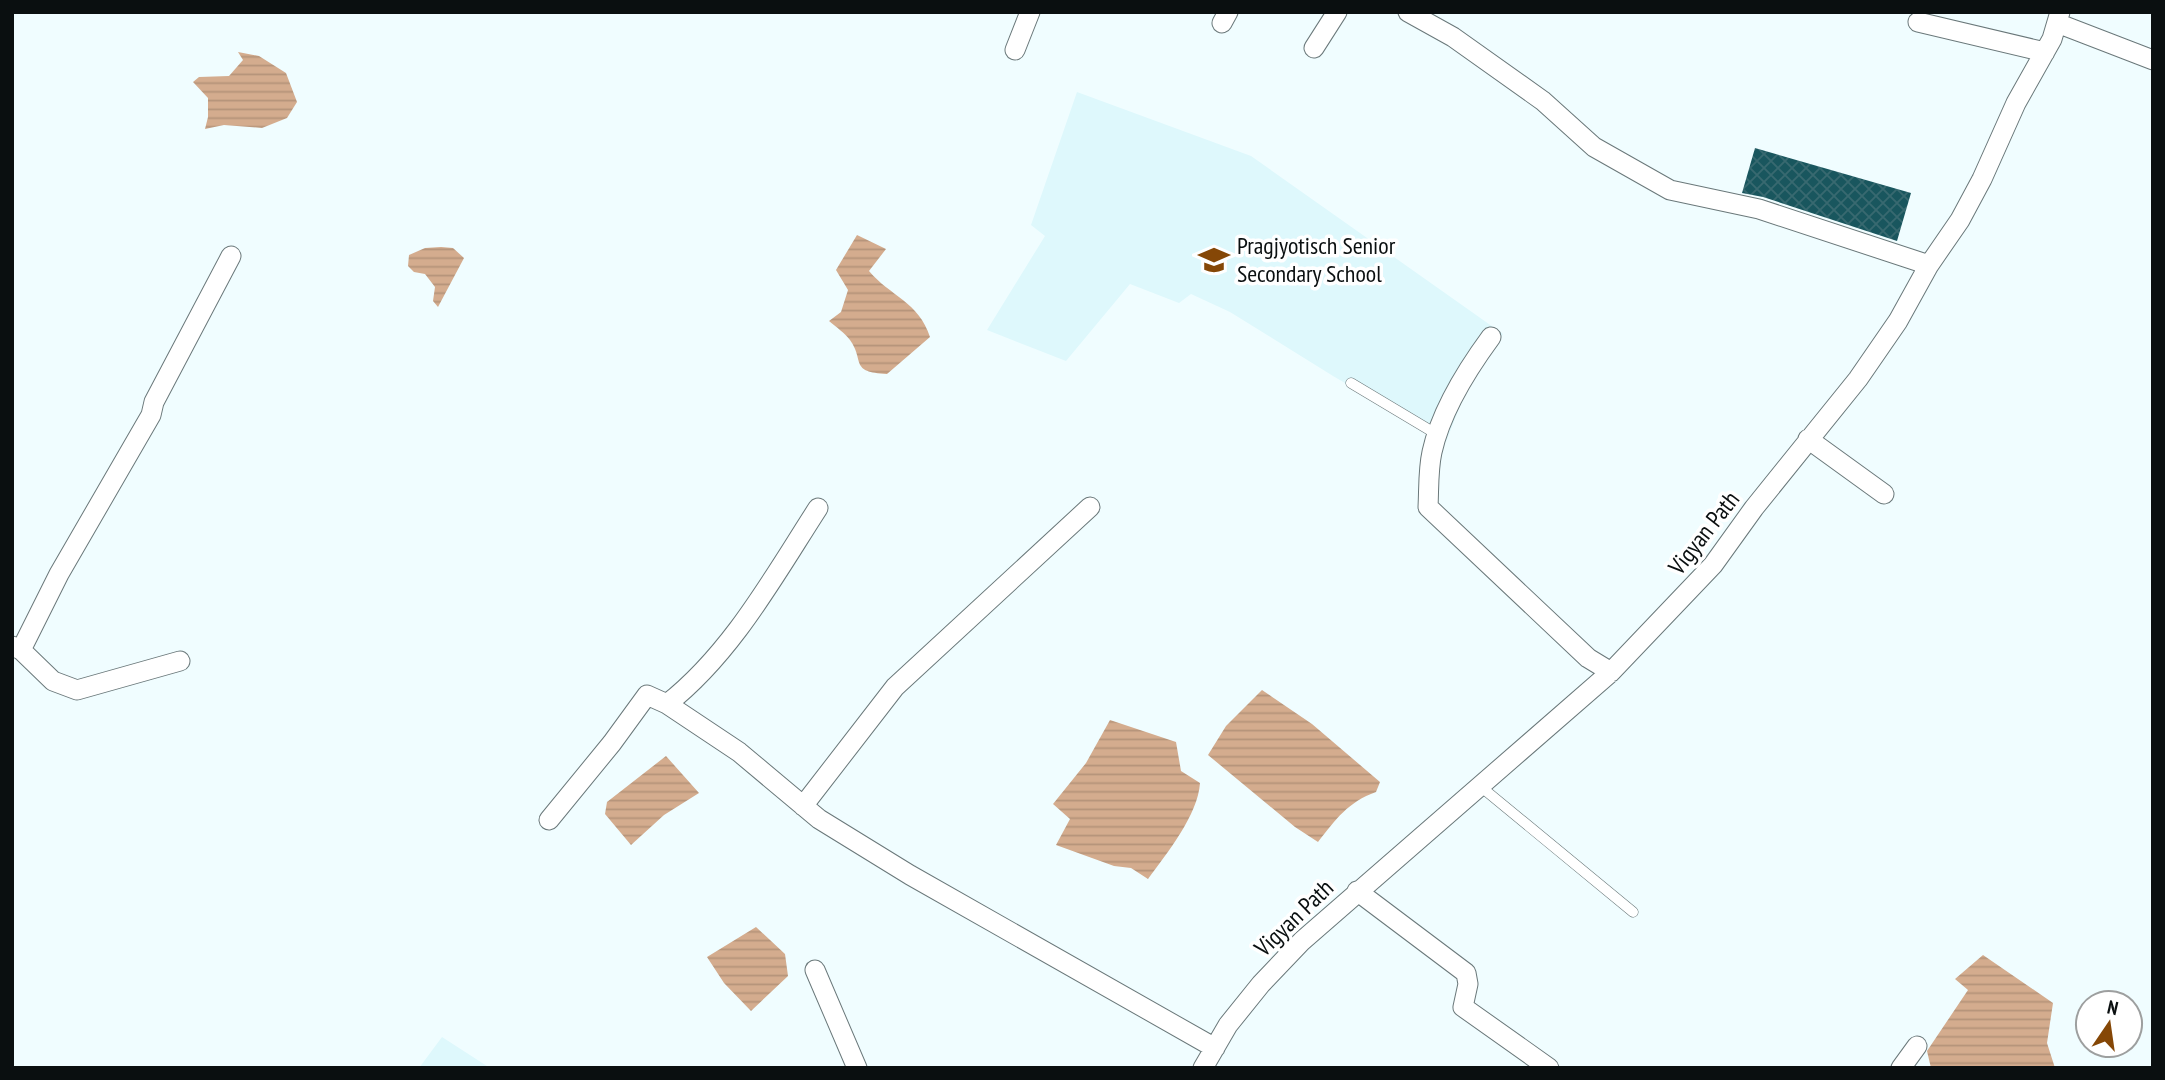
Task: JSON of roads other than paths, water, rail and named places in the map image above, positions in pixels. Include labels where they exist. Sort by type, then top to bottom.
[{"type":"street","points":[[1015,50],[1030,12]]},
{"type":"street","points":[[1314,48],[1337,12]]},
{"type":"street","points":[[1408,12],[1453,37],[1543,101],[1594,148],[1670,190],[1759,209],[1930,265]]},
{"type":"street","points":[[2058,18],[2153,60]]},
{"type":"street","name":"Vigyan Path","points":[[1203,1068],[1228,1025],[1261,984],[1302,941],[1611,672],[1713,565],[1754,508],[1858,379],[1898,321],[1971,199],[2016,103],[2052,40],[2058,18]]},
{"type":"street","points":[[1918,22],[2045,52]]},
{"type":"street","points":[[180,661],[77,690],[53,681],[17,648],[151,415],[154,402],[230,256]]},
{"type":"street","points":[[1491,337],[1470,365],[1448,408],[1438,435],[1432,452],[1429,507],[1588,658],[1611,672]]},
{"type":"street","points":[[1808,439],[1884,494]]},
{"type":"street","points":[[803,806],[895,687],[1090,507]]},
{"type":"street","points":[[667,704],[686,689],[746,621],[818,508]]},
{"type":"street","points":[[549,820],[647,695],[667,704],[739,752],[819,820],[910,875],[1215,1048]]},
{"type":"street","points":[[1357,891],[1466,973],[1468,985],[1463,1007],[1549,1068]]},
{"type":"street","points":[[815,970],[857,1068]]},
{"type":"street","points":[[1901,1068],[1917,1046]]},
{"type":"lane","points":[[1351,383],[1438,435]]},
{"type":"lane","points":[[1479,786],[1633,912]]},
{"type":"place","name":"Pragjyotisch Senior Secondary School","points":[[1214,260]]}]
